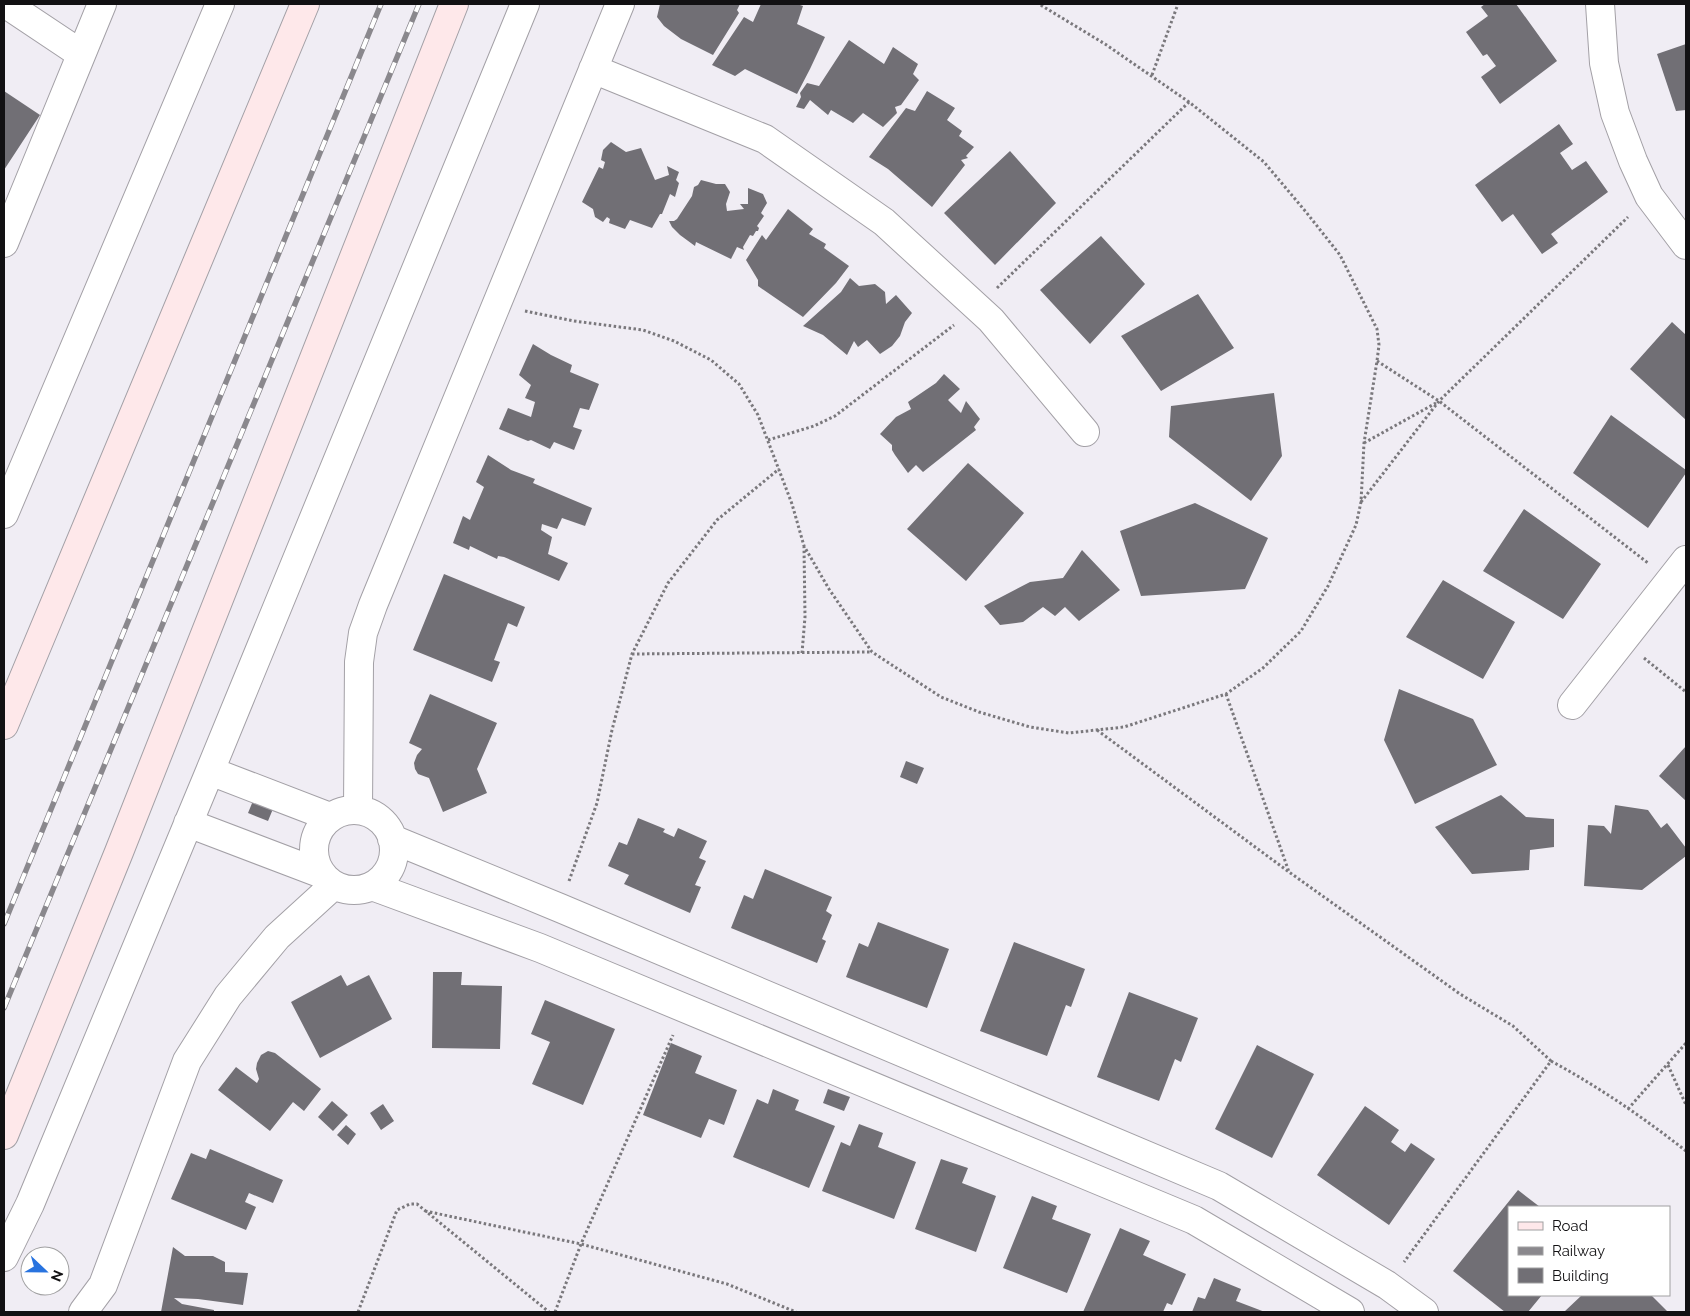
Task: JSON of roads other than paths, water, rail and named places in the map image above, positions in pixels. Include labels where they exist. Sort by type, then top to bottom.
[{"type":"main road","points":[[4,725],[305,4]]},
{"type":"main road","points":[[4,1135],[126,834],[454,4]]},
{"type":"street","points":[[6,4],[81,54]]},
{"type":"street","points":[[4,242],[102,4]]},
{"type":"street","points":[[4,514],[220,4]]},
{"type":"street","points":[[4,1257],[30,1204],[525,4]]},
{"type":"street","points":[[358,810],[359,662],[363,633],[372,605],[620,4]]},
{"type":"street","points":[[1600,4],[1604,63],[1615,113],[1633,161],[1649,196],[1686,245]]},
{"type":"street","points":[[593,69],[765,139],[884,222],[991,320],[1085,432]]},
{"type":"street","points":[[1572,705],[1678,570]]},
{"type":"street","points":[[210,770],[330,818]]},
{"type":"street","points":[[188,823],[328,880],[341,888],[357,891],[372,886],[391,867],[394,848],[389,830],[383,822],[367,812],[358,810],[339,813],[330,818],[317,834],[314,844],[314,855],[317,865],[328,880]]},
{"type":"street","points":[[392,839],[1219,1186],[1387,1285],[1424,1312]]},
{"type":"street","points":[[83,1312],[103,1285],[187,1061],[228,996],[328,880]]},
{"type":"street","points":[[372,886],[540,948],[1194,1220],[1350,1312]]},
{"type":"street","points":[[103,1285],[105,1312]]},
{"type":"railway","points":[[4,924],[381,4]]},
{"type":"railway","points":[[4,1008],[419,4]]}]
